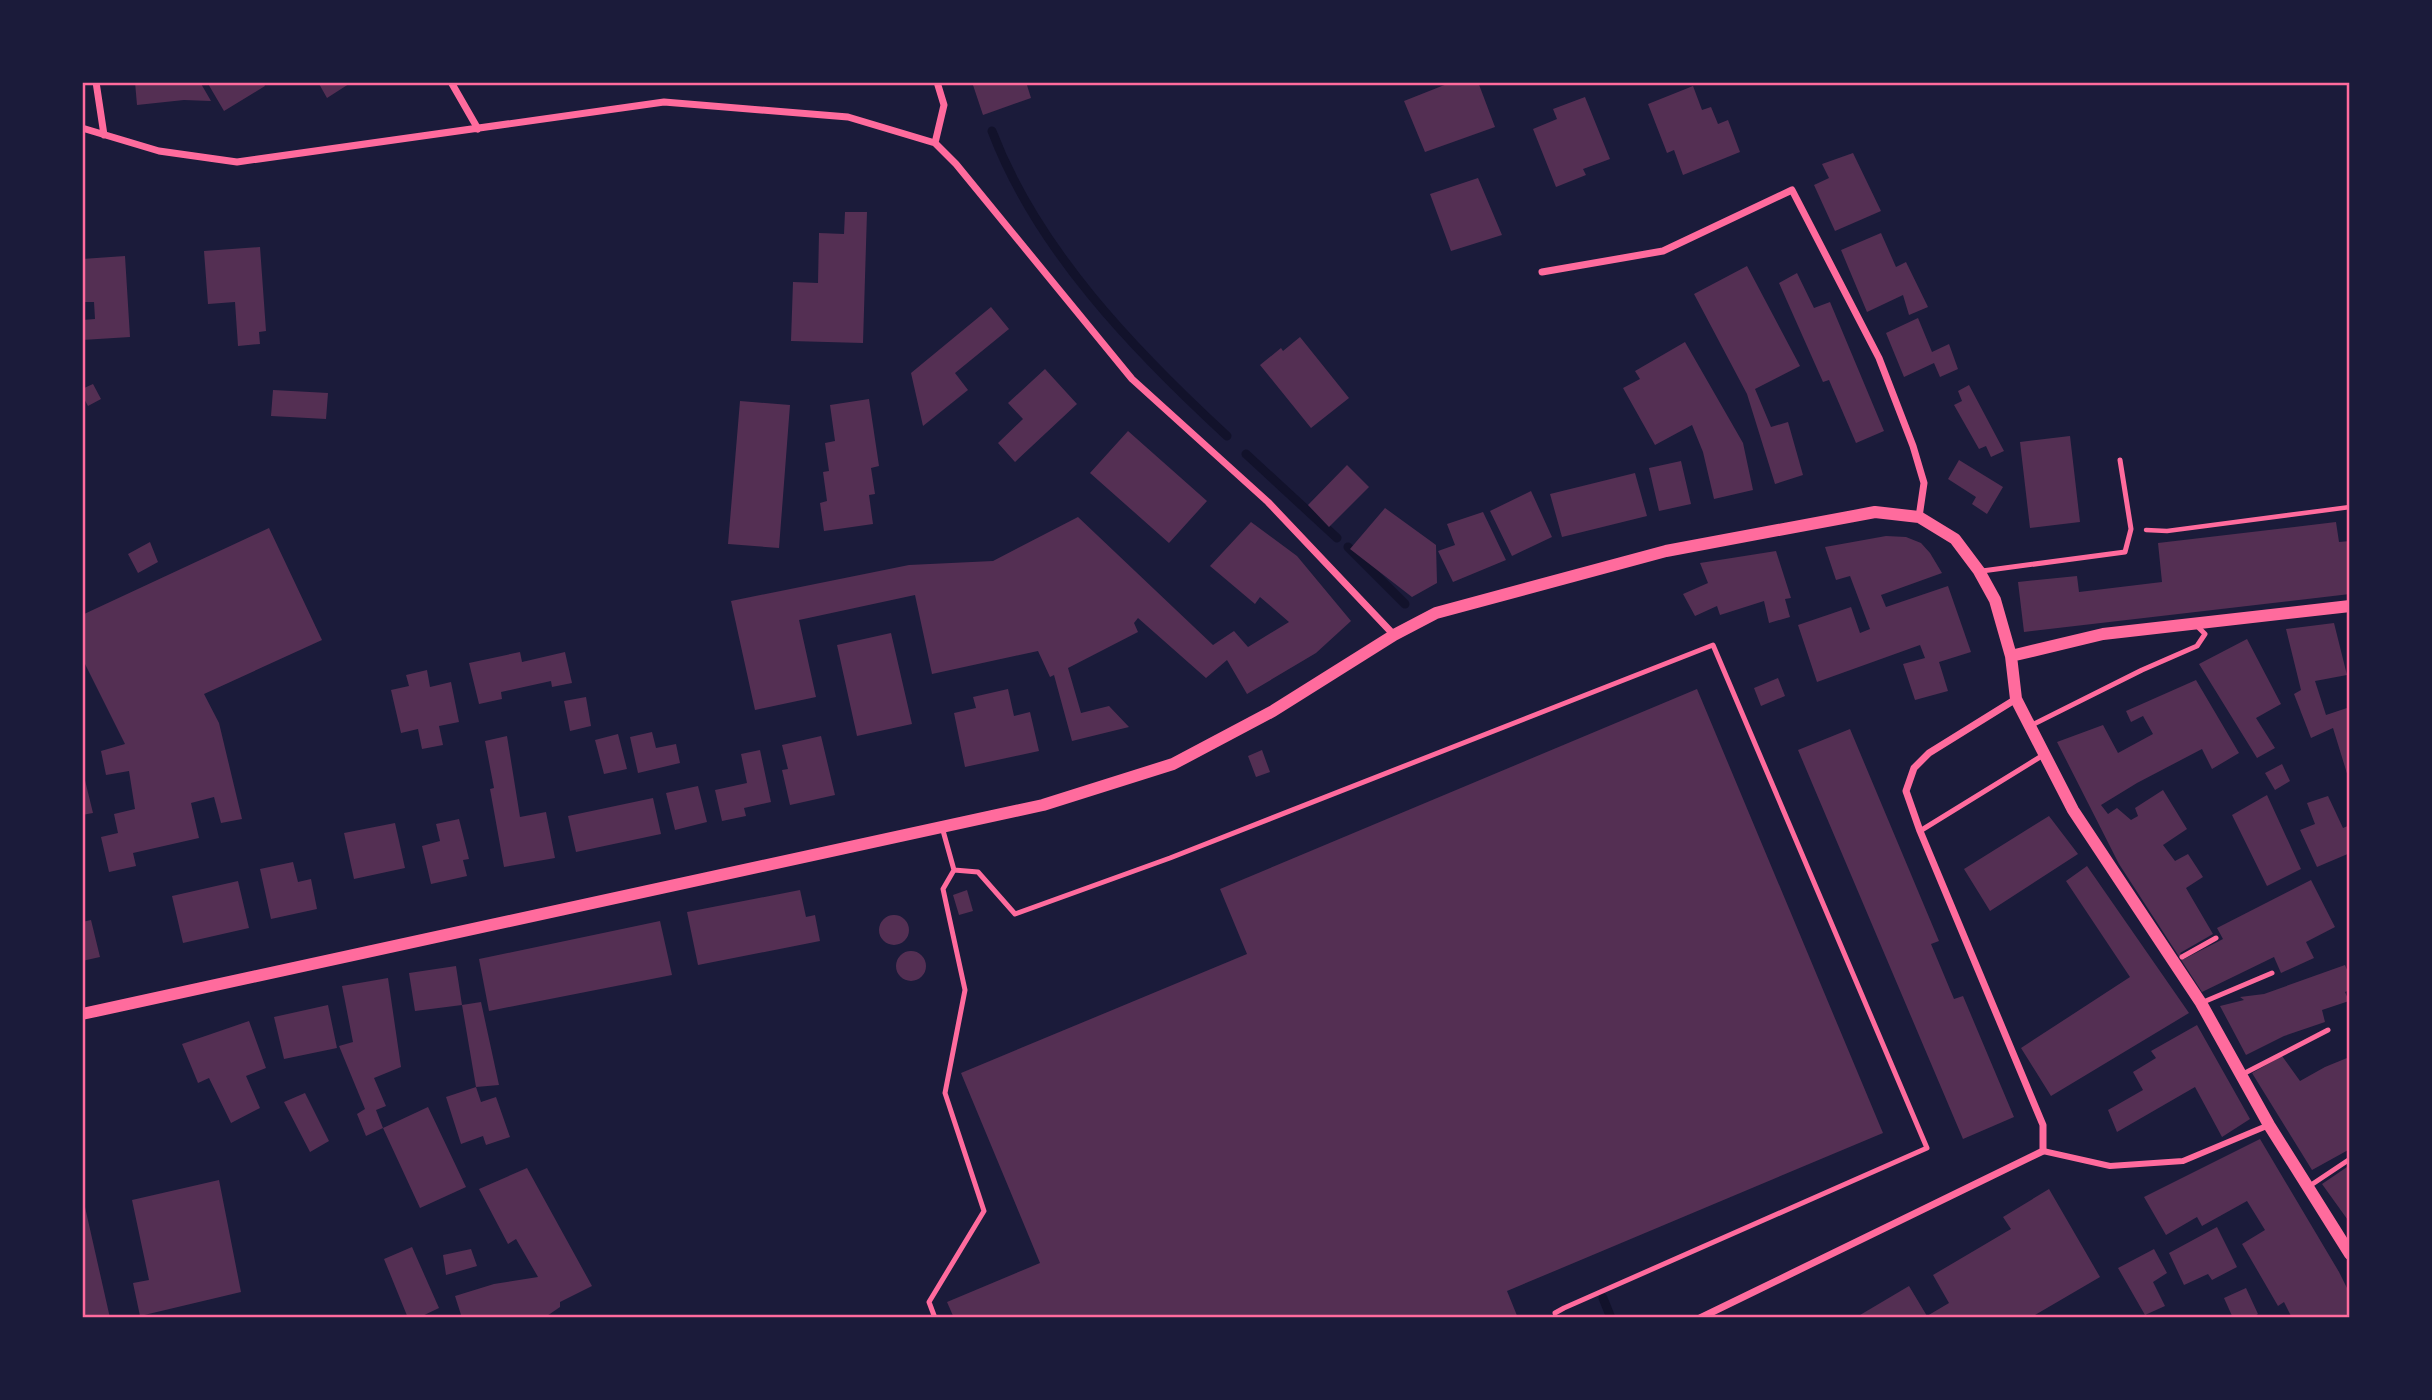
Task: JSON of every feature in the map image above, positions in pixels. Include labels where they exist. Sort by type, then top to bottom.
[{"type":"street","points":[[96,82],[104,135]]},
{"type":"street","points":[[452,82],[478,129]]},
{"type":"street","points":[[935,143],[944,106],[937,82]]},
{"type":"street","points":[[82,128],[159,151],[237,162],[664,102],[848,117],[935,143],[956,164],[1132,379],[1268,502],[1394,635]]},
{"type":"street","points":[[1542,272],[1663,251],[1792,190],[1879,358],[1913,446],[1924,483],[1919,517]]},
{"type":"street","points":[[82,1014],[1043,805],[1173,764],[1273,711],[1394,635],[1436,613],[1665,551],[1875,512],[1919,517],[1955,539],[1979,571],[1995,600],[2011,656],[2016,699],[2073,810],[2178,959],[2269,1125],[2350,1254]]},
{"type":"street","points":[[2011,656],[2103,634],[2350,606]]},
{"type":"street","points":[[2016,699],[1929,753],[1914,768],[1906,791],[1920,831],[2043,1125],[2043,1152]]},
{"type":"street","points":[[1700,1318],[2043,1152],[2110,1166],[2183,1161],[2269,1125]]},
{"type":"lane","points":[[1979,571],[2126,552],[2131,529],[2120,460]]},
{"type":"lane","points":[[2030,726],[2142,670],[2197,646],[2205,634],[2197,625]]},
{"type":"lane","points":[[954,870],[978,872],[1015,914],[1170,859],[1713,645],[1927,1148],[1564,1308],[1555,1313],[1557,1318]]},
{"type":"lane","points":[[1920,831],[2045,754]]},
{"type":"lane","points":[[935,1318],[929,1302],[984,1211],[945,1093],[965,990],[943,889],[954,870],[942,827]]},
{"type":"lane","points":[[2178,959],[2216,938]]},
{"type":"lane","points":[[2200,1003],[2272,973]]},
{"type":"lane","points":[[2241,1075],[2328,1030]]},
{"type":"lane","points":[[2308,1187],[2350,1159]]},
{"type":"path","points":[[2131,529],[2167,531],[2350,508]]},
{"type":"building","points":[[135,82],[200,82],[211,101],[184,100],[137,105]]},
{"type":"building","points":[[207,82],[263,82],[265,86],[224,111]]},
{"type":"building","points":[[318,82],[352,82],[327,98]]},
{"type":"building","points":[[972,82],[1026,82],[1031,98],[983,115]]},
{"type":"building","points":[[1452,82],[1478,82],[1495,127],[1425,152],[1404,101]]},
{"type":"building","points":[[1693,86],[1702,110],[1711,107],[1718,124],[1728,120],[1740,152],[1683,175],[1674,150],[1667,153],[1648,104]]},
{"type":"building","points":[[1585,97],[1610,159],[1583,169],[1586,175],[1556,187],[1533,129],[1557,119],[1553,109]]},
{"type":"building","points":[[1853,153],[1881,211],[1835,231],[1814,185],[1829,178],[1822,164]]},
{"type":"building","points":[[1478,178],[1502,235],[1451,251],[1430,194]]},
{"type":"building","points":[[845,212],[867,212],[863,343],[791,341],[793,282],[818,283],[819,233],[844,234]]},
{"type":"building","points":[[1881,233],[1896,267],[1906,262],[1928,307],[1909,315],[1903,295],[1867,312],[1841,250]]},
{"type":"building","points":[[260,247],[266,331],[259,332],[260,344],[238,346],[235,302],[208,304],[204,251]]},
{"type":"building","points":[[125,256],[130,337],[82,340],[82,320],[95,319],[94,302],[82,302],[82,259]]},
{"type":"building","points":[[1747,266],[1800,366],[1755,389],[1771,427],[1788,422],[1803,475],[1775,484],[1747,394],[1694,294]]},
{"type":"building","points":[[1797,273],[1814,308],[1830,302],[1884,431],[1856,443],[1829,380],[1823,382],[1779,283]]},
{"type":"building","points":[[991,307],[1009,329],[955,373],[968,390],[923,426],[911,373]]},
{"type":"building","points":[[1918,318],[1932,352],[1949,344],[1958,369],[1940,377],[1934,363],[1904,377],[1886,333]]},
{"type":"building","points":[[1300,337],[1349,398],[1311,428],[1260,365]]},
{"type":"building","points":[[1685,342],[1743,443],[1753,490],[1714,499],[1703,452],[1692,425],[1655,445],[1623,388],[1640,379],[1635,371]]},
{"type":"building","points":[[1045,369],[1077,404],[1015,462],[998,443],[1023,419],[1008,403]]},
{"type":"building","points":[[93,384],[101,399],[88,406],[82,389]]},
{"type":"building","points":[[1969,385],[2004,451],[1991,457],[1986,446],[1979,449],[1954,405],[1962,401],[1958,391]]},
{"type":"building","points":[[273,390],[328,393],[326,419],[271,416]]},
{"type":"building","points":[[869,399],[879,466],[871,468],[875,494],[869,495],[873,524],[824,531],[820,503],[827,501],[823,472],[829,471],[825,443],[835,441],[830,405]]},
{"type":"building","points":[[740,401],[790,405],[779,548],[728,544]]},
{"type":"building","points":[[1128,431],[1207,501],[1169,543],[1090,473]]},
{"type":"building","points":[[2070,436],[2080,522],[2030,528],[2020,442]]},
{"type":"building","points":[[1959,460],[2003,487],[1987,514],[1972,504],[1976,497],[1948,479]]},
{"type":"building","points":[[1681,461],[1691,504],[1659,511],[1649,468]]},
{"type":"building","points":[[1347,465],[1369,487],[1329,527],[1308,505]]},
{"type":"building","points":[[1635,473],[1647,516],[1562,537],[1550,494]]},
{"type":"building","points":[[1531,491],[1552,537],[1512,556],[1490,511]]},
{"type":"building","points":[[1385,508],[1436,545],[1437,583],[1412,597],[1350,549]]},
{"type":"building","points":[[1483,512],[1506,560],[1453,582],[1438,551],[1455,545],[1447,524]]},
{"type":"building","points":[[1078,517],[1213,645],[1234,631],[1248,647],[1289,622],[1260,597],[1255,604],[1210,566],[1251,522],[1297,556],[1351,621],[1316,653],[1247,694],[1227,660],[1206,678],[1138,618],[1134,623],[1138,632],[1068,668],[1081,713],[1109,706],[1129,727],[1072,741],[1054,675],[1050,677],[1038,651],[932,674],[915,595],[799,620],[816,697],[755,710],[731,601],[909,565],[993,561]]},
{"type":"building","points":[[2336,522],[2339,542],[2350,541],[2350,594],[2024,632],[2018,582],[2077,576],[2079,592],[2162,582],[2158,543]]},
{"type":"building","points":[[269,528],[322,640],[204,694],[219,723],[242,819],[221,823],[214,797],[191,803],[199,838],[133,853],[136,866],[109,872],[101,837],[118,833],[114,814],[135,809],[129,771],[106,775],[101,751],[125,744],[82,658],[82,615]]},
{"type":"building","points":[[1886,536],[1906,537],[1921,543],[1942,573],[1881,595],[1886,607],[1948,586],[1971,652],[1939,662],[1948,691],[1915,700],[1903,664],[1925,658],[1920,645],[1817,682],[1798,625],[1851,607],[1860,633],[1870,629],[1850,576],[1836,580],[1825,547]]},
{"type":"building","points":[[150,542],[158,562],[138,573],[128,554]]},
{"type":"building","points":[[1776,551],[1791,598],[1785,599],[1790,617],[1769,623],[1764,601],[1720,615],[1717,606],[1695,616],[1683,594],[1708,583],[1700,563]]},
{"type":"building","points":[[2334,623],[2347,675],[2315,681],[2326,715],[2350,707],[2349,780],[2333,728],[2311,738],[2294,694],[2301,690],[2286,629]]},
{"type":"building","points":[[891,633],[912,724],[857,736],[837,645]]},
{"type":"building","points":[[2247,639],[2281,704],[2256,718],[2275,748],[2257,758],[2199,664]]},
{"type":"building","points":[[520,652],[522,662],[565,652],[572,683],[552,687],[551,681],[501,692],[502,699],[479,704],[469,663]]},
{"type":"building","points":[[427,670],[430,687],[451,682],[459,722],[439,726],[443,745],[422,749],[418,729],[401,733],[391,690],[409,686],[406,675]]},
{"type":"building","points":[[1778,678],[1785,696],[1761,706],[1754,688]]},
{"type":"building","points":[[2196,680],[2239,753],[2212,769],[2202,749],[2101,805],[2108,814],[2117,808],[2131,820],[2138,816],[2135,808],[2163,790],[2187,829],[2163,845],[2175,861],[2188,854],[2203,877],[2186,888],[2213,934],[2180,953],[2184,959],[2223,939],[2217,928],[2311,880],[2335,927],[2306,942],[2314,958],[2281,973],[2274,957],[2202,992],[2119,864],[2057,742],[2103,725],[2118,753],[2153,734],[2143,716],[2131,722],[2126,711]]},
{"type":"building","points":[[1008,689],[1014,716],[1030,712],[1039,751],[965,767],[954,713],[976,708],[973,697]]},
{"type":"building","points":[[1697,689],[1883,1133],[1507,1291],[1518,1318],[954,1318],[947,1302],[1040,1263],[961,1073],[1247,954],[1220,889]]},
{"type":"building","points":[[586,697],[591,726],[570,731],[564,701]]},
{"type":"building","points":[[1850,729],[1939,941],[1931,944],[1954,999],[1963,996],[2014,1117],[1963,1139],[1798,750]]},
{"type":"building","points":[[652,732],[656,748],[676,744],[680,763],[638,773],[630,737]]},
{"type":"building","points":[[618,734],[627,769],[604,774],[595,740]]},
{"type":"building","points":[[507,736],[520,817],[546,812],[555,858],[504,867],[490,789],[494,788],[485,741]]},
{"type":"building","points":[[821,736],[835,795],[790,805],[782,770],[788,769],[782,745]]},
{"type":"building","points":[[760,750],[771,802],[744,808],[746,816],[722,821],[715,790],[747,783],[741,754]]},
{"type":"building","points":[[1262,750],[1270,772],[1256,777],[1248,756]]},
{"type":"building","points":[[2282,764],[2290,781],[2275,790],[2265,773]]},
{"type":"building","points":[[82,768],[93,813],[82,815]]},
{"type":"building","points":[[698,786],[707,822],[675,830],[666,793]]},
{"type":"building","points":[[2267,795],[2301,869],[2267,886],[2232,815]]},
{"type":"building","points":[[2328,796],[2343,828],[2350,825],[2350,853],[2317,867],[2300,830],[2315,824],[2307,803]]},
{"type":"building","points":[[653,798],[661,834],[576,852],[568,816]]},
{"type":"building","points":[[2049,816],[2078,854],[1990,911],[1964,869]]},
{"type":"building","points":[[459,819],[469,859],[463,860],[467,876],[431,884],[422,846],[440,841],[436,824]]},
{"type":"building","points":[[395,823],[405,868],[354,879],[344,833]]},
{"type":"building","points":[[293,862],[298,882],[311,879],[317,909],[271,919],[260,869]]},
{"type":"building","points":[[2087,866],[2189,1013],[2051,1096],[2021,1048],[2130,977],[2066,881]]},
{"type":"building","points":[[238,881],[249,928],[183,943],[172,896]]},
{"type":"building","points":[[800,890],[806,917],[815,915],[820,941],[698,965],[687,912]]},
{"type":"building","points":[[967,890],[973,911],[959,915],[953,895]]},
{"type":"building","points":[[894,915],[900,916],[908,924],[908,936],[900,944],[894,945],[888,944],[880,936],[879,930],[880,924],[888,916]]},
{"type":"building","points":[[91,920],[100,957],[82,961],[82,922]]},
{"type":"building","points":[[660,921],[672,975],[489,1011],[479,959]]},
{"type":"building","points":[[911,951],[922,955],[926,966],[922,977],[911,981],[900,977],[896,966],[900,955]]},
{"type":"building","points":[[2345,965],[2350,977],[2350,990],[2345,992],[2349,1001],[2322,1010],[2325,1022],[2284,1036],[2246,1055],[2220,1006],[2244,1000],[2240,997],[2264,994]]},
{"type":"building","points":[[456,966],[462,1005],[415,1011],[409,973]]},
{"type":"building","points":[[388,978],[401,1067],[374,1078],[386,1106],[376,1110],[383,1128],[366,1136],[357,1114],[365,1109],[339,1046],[353,1042],[342,986]]},
{"type":"building","points":[[481,1002],[499,1085],[476,1087],[462,1005]]},
{"type":"building","points":[[328,1005],[337,1048],[284,1059],[274,1017]]},
{"type":"building","points":[[249,1021],[266,1068],[246,1076],[260,1108],[231,1123],[209,1078],[198,1083],[182,1044]]},
{"type":"building","points":[[2197,1025],[2250,1119],[2222,1137],[2195,1087],[2117,1132],[2108,1110],[2143,1090],[2133,1072],[2156,1058],[2151,1051]]},
{"type":"building","points":[[2282,1056],[2300,1081],[2347,1058],[2350,1063],[2350,1149],[2312,1170],[2252,1073]]},
{"type":"building","points":[[476,1087],[481,1102],[496,1097],[510,1137],[486,1145],[483,1136],[461,1144],[446,1097]]},
{"type":"building","points":[[305,1093],[329,1141],[310,1152],[284,1102]]},
{"type":"building","points":[[428,1107],[466,1187],[420,1208],[383,1128]]},
{"type":"building","points":[[2260,1139],[2339,1272],[2350,1294],[2350,1318],[2292,1318],[2284,1302],[2278,1306],[2242,1244],[2265,1230],[2247,1201],[2202,1226],[2197,1217],[2166,1235],[2144,1197]]},
{"type":"building","points":[[2350,1165],[2350,1223],[2322,1184]]},
{"type":"building","points":[[527,1168],[592,1286],[560,1302],[560,1307],[544,1318],[462,1318],[455,1296],[494,1284],[538,1277],[516,1239],[508,1244],[479,1189]]},
{"type":"building","points":[[219,1180],[241,1292],[140,1316],[133,1283],[149,1280],[132,1200]]},
{"type":"building","points":[[2049,1189],[2100,1277],[2030,1318],[1855,1318],[1909,1286],[1927,1316],[1949,1303],[1933,1275],[2011,1229],[2003,1217]]},
{"type":"building","points":[[82,1207],[85,1207],[110,1318],[82,1318]]},
{"type":"building","points":[[2217,1227],[2237,1267],[2212,1280],[2208,1274],[2184,1285],[2169,1253]]},
{"type":"building","points":[[412,1247],[439,1308],[418,1318],[408,1318],[384,1259]]},
{"type":"building","points":[[471,1249],[477,1266],[446,1275],[443,1255]]},
{"type":"building","points":[[2154,1249],[2167,1273],[2153,1282],[2165,1306],[2145,1315],[2118,1268]]},
{"type":"building","points":[[2246,1288],[2258,1314],[2251,1318],[2233,1318],[2224,1298]]},
{"type":"waterway","points":[[992,131],[1011,175],[1035,217],[1092,296],[1124,334],[1227,436]]},
{"type":"waterway","points":[[1246,454],[1337,538]]},
{"type":"waterway","points":[[1348,547],[1405,604]]},
{"type":"waterway","points":[[1603,1298],[1611,1318]]}]
